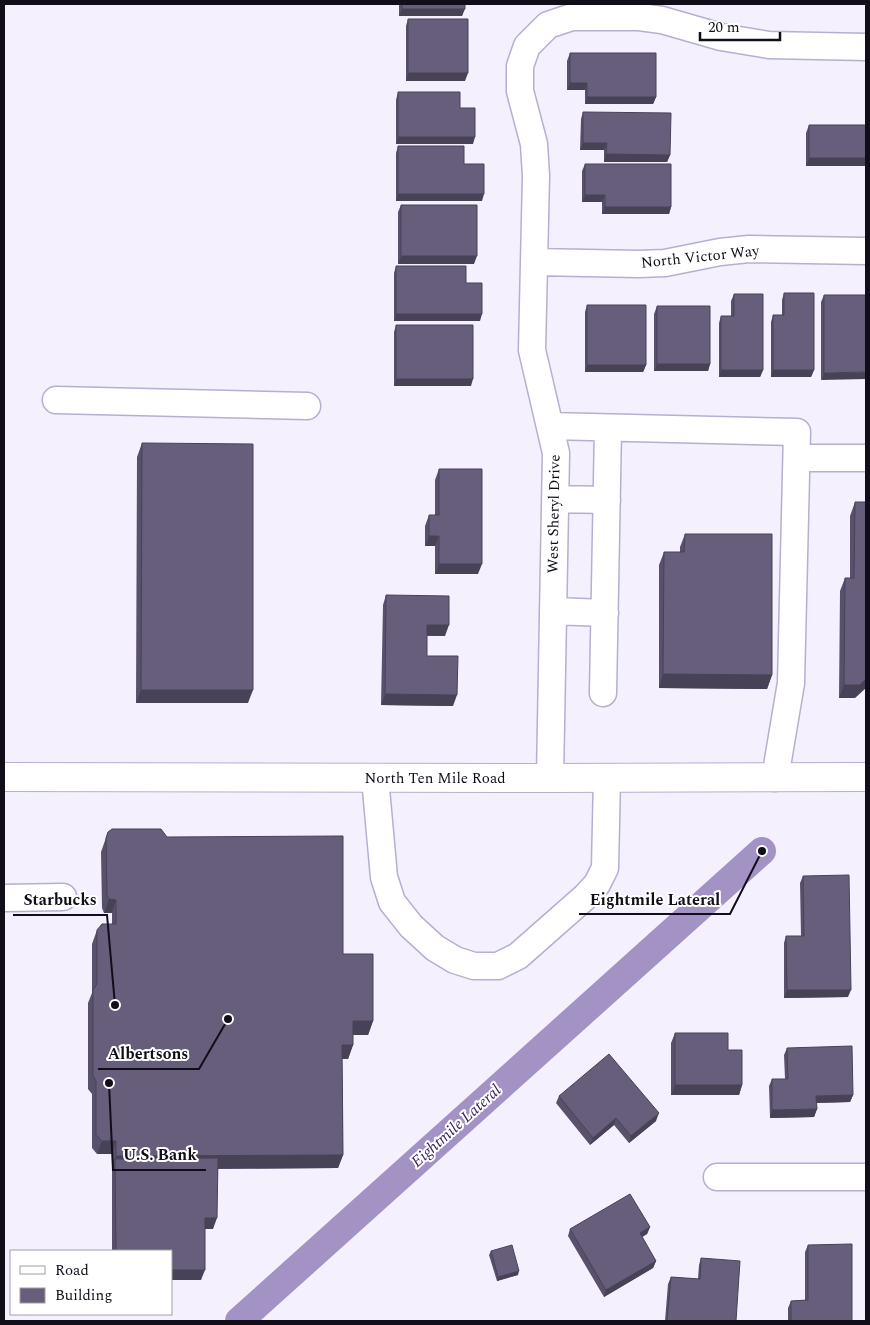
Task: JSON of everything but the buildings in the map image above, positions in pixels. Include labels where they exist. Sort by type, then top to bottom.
[{"type":"main road","name":"North Ten Mile Road","points":[[4,777],[866,777]]},
{"type":"street","name":"West Sheryl Drive","points":[[550,778],[556,453],[532,350],[536,176],[534,144],[520,91],[520,66],[527,46],[548,25],[572,17],[639,16],[662,20],[721,37],[769,45],[866,47]]},
{"type":"street","name":"North Victor Way","points":[[534,262],[665,263],[720,252],[749,249],[866,251]]},
{"type":"street","points":[[56,400],[307,406]]},
{"type":"street","points":[[550,426],[798,432],[791,683],[775,778]]},
{"type":"street","points":[[603,693],[608,428]]},
{"type":"street","points":[[796,458],[866,458]]},
{"type":"street","points":[[555,499],[607,500]]},
{"type":"street","points":[[553,611],[605,613]]},
{"type":"street","points":[[375,778],[384,877],[392,902],[411,926],[435,948],[455,960],[474,966],[498,966],[518,956],[585,897],[597,884],[605,868],[607,778]]},
{"type":"street","points":[[4,898],[63,897]]},
{"type":"street","points":[[717,1177],[866,1177]]},
{"type":"waterway","name":"Eightmile Lateral","points":[[239,1321],[762,851]]},
{"type":"place","name":"Eightmile Lateral","points":[[762,851]]},
{"type":"place","name":"Starbucks","points":[[115,1005]]},
{"type":"place","name":"Albertsons","points":[[228,1019]]},
{"type":"place","name":"U.S. Bank","points":[[109,1083]]}]
